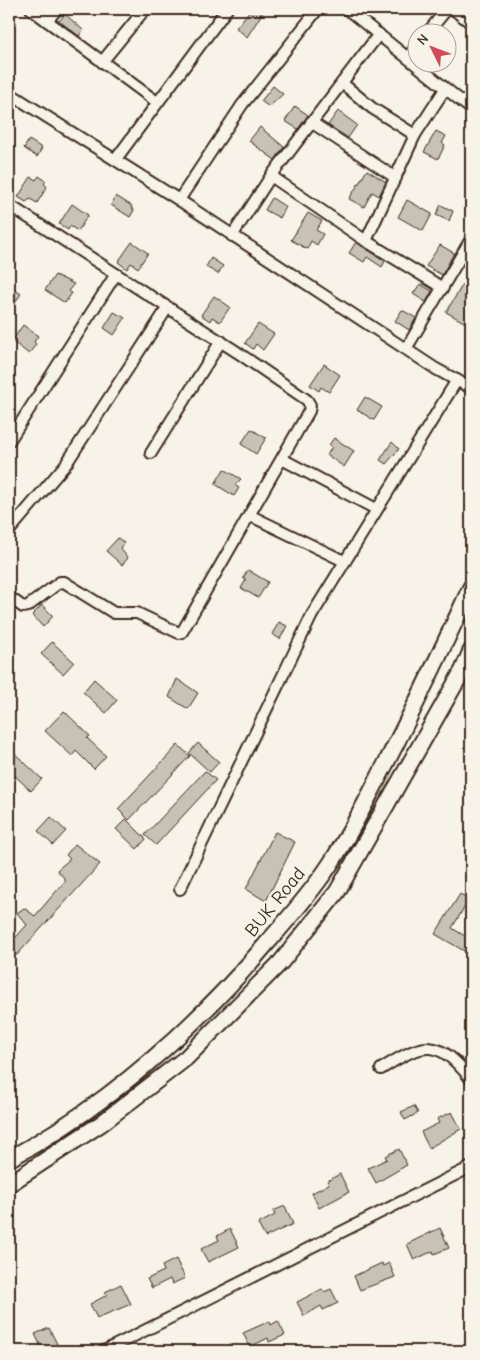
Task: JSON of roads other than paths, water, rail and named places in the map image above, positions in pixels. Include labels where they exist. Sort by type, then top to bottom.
[{"type":"main road","name":"BUK Road","points":[[9,1159],[103,1100],[176,1039],[234,982],[306,898],[330,865],[357,819],[418,702],[471,587]]},
{"type":"main road","points":[[9,1184],[102,1123],[186,1058],[281,962],[336,892],[463,670],[471,651]]},
{"type":"street","points":[[31,9],[157,102]]},
{"type":"street","points":[[48,21],[58,9]]},
{"type":"street","points":[[102,62],[145,9]]},
{"type":"street","points":[[116,160],[227,9]]},
{"type":"street","points":[[179,200],[242,105],[318,9]]},
{"type":"street","points":[[348,9],[408,57]]},
{"type":"street","points":[[436,22],[447,9]]},
{"type":"street","points":[[453,9],[471,23]]},
{"type":"street","points":[[232,236],[271,176],[380,34]]},
{"type":"street","points":[[425,72],[471,109]]},
{"type":"street","points":[[342,83],[372,108],[415,135]]},
{"type":"street","points":[[366,241],[415,135],[445,89]]},
{"type":"street","points":[[9,92],[179,200],[406,349],[471,388]]},
{"type":"street","points":[[311,122],[396,178]]},
{"type":"street","points":[[271,176],[366,241],[443,288]]},
{"type":"street","points":[[9,205],[221,341],[307,400],[310,405],[282,458],[182,632],[179,633],[138,613],[114,614],[64,582],[60,582],[28,606],[18,605],[9,597]]},
{"type":"street","points":[[406,349],[471,239]]},
{"type":"street","points":[[9,441],[116,274]]},
{"type":"street","points":[[9,531],[66,464],[168,307]]},
{"type":"street","points":[[150,453],[221,341]]},
{"type":"street","points":[[180,889],[312,615],[457,380]]},
{"type":"street","points":[[282,458],[376,509]]},
{"type":"street","points":[[249,515],[344,561]]},
{"type":"street","points":[[381,1069],[409,1051],[426,1048],[448,1054],[471,1079]]},
{"type":"street","points":[[104,1351],[471,1167]]}]
